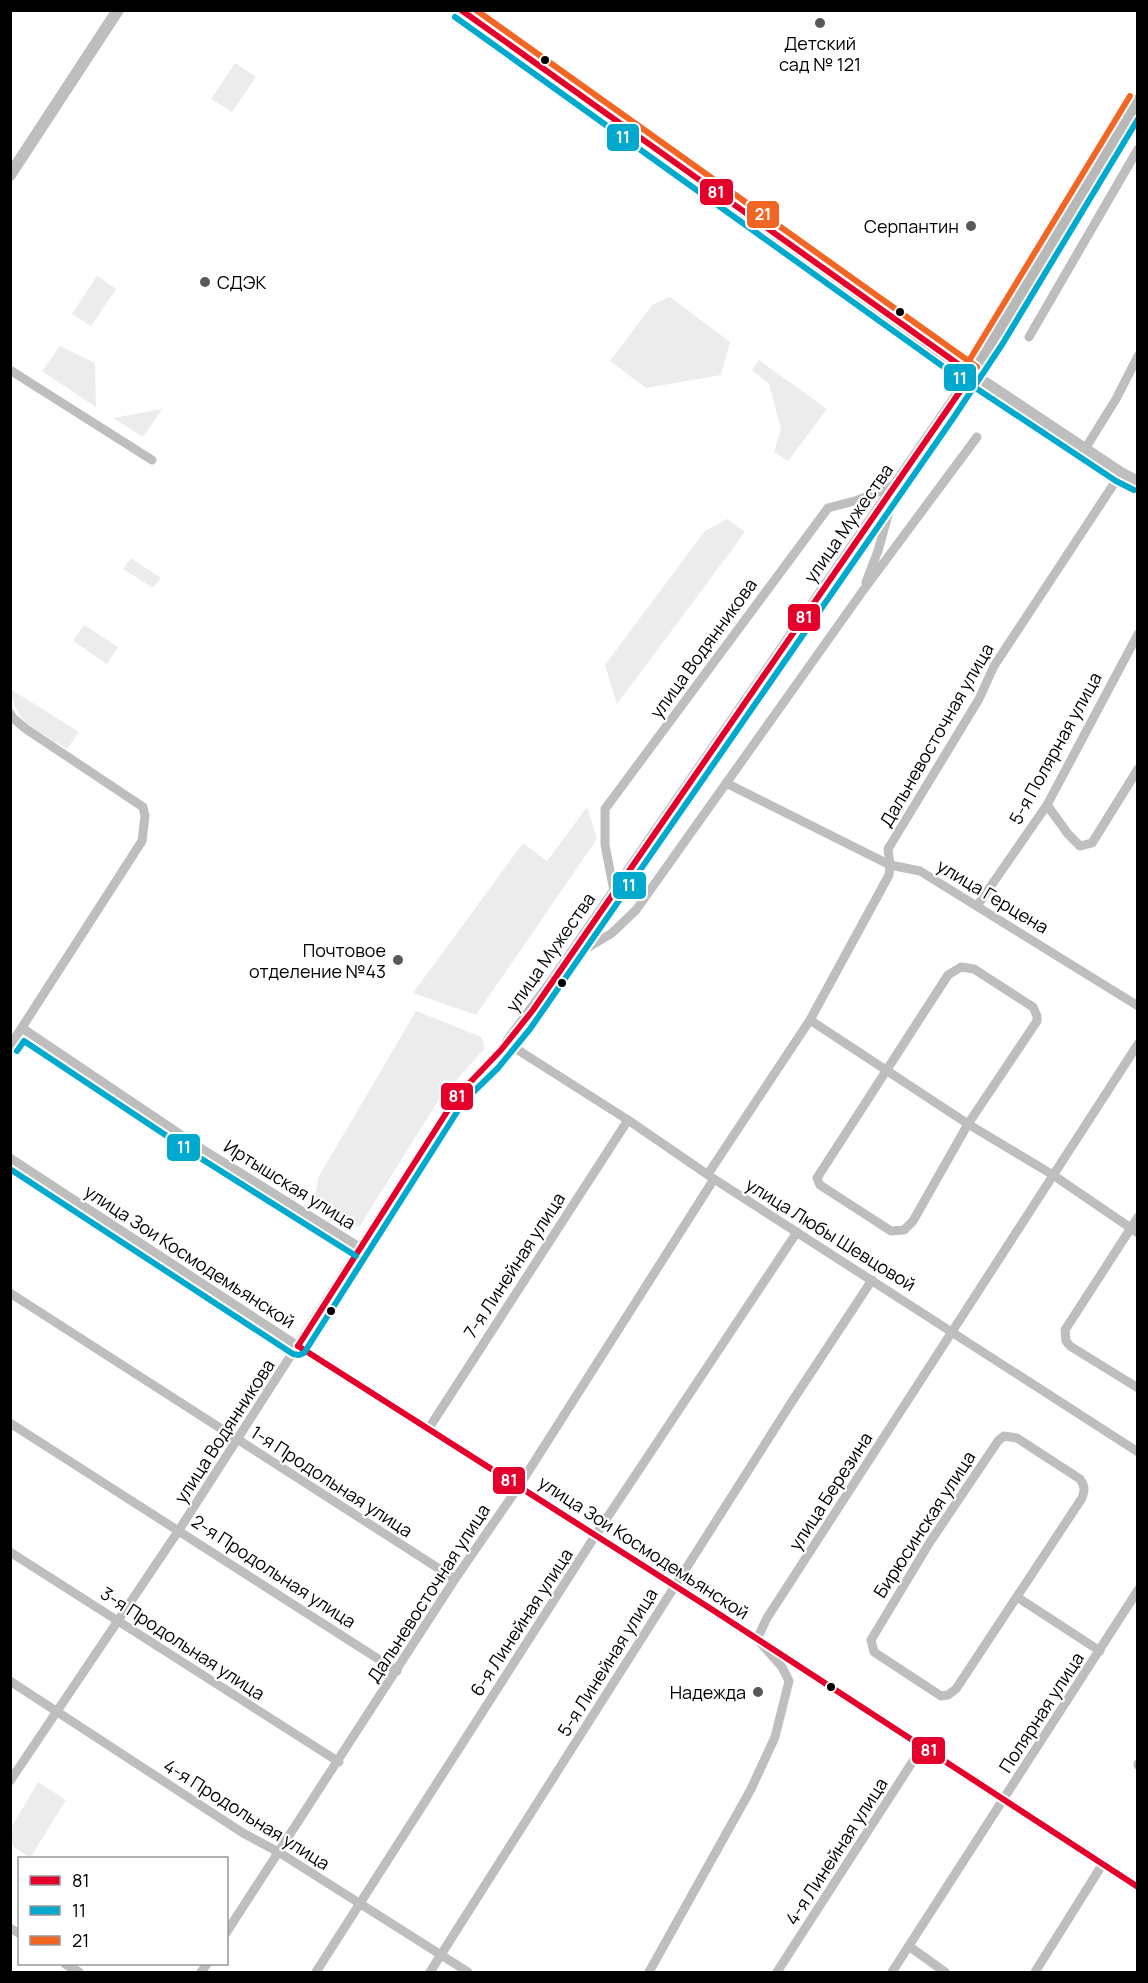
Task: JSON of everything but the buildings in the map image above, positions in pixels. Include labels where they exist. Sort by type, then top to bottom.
[{"type":"main road","points":[[460,10],[972,374]]},
{"type":"main road","name":"улица Мужества","points":[[972,374],[1132,121],[1137,101]]},
{"type":"street","points":[[10,175],[118,10]]},
{"type":"street","points":[[1029,337],[1137,149]]},
{"type":"street","points":[[1085,449],[1116,399],[1137,356]]},
{"type":"street","points":[[10,370],[152,460]]},
{"type":"street","points":[[972,374],[1137,482]]},
{"type":"street","name":"улица Мужества","points":[[507,1043],[567,960],[972,374]]},
{"type":"street","points":[[567,960],[612,933],[636,910],[862,592],[977,437]]},
{"type":"street","name":"Дальневосточная улица","points":[[228,1930],[339,1762],[455,1579],[519,1486],[810,1020],[889,875],[888,849],[979,699],[994,666],[1121,473]]},
{"type":"street","points":[[862,592],[878,551],[897,484]]},
{"type":"street","name":"улица Водянникова","points":[[614,891],[605,844],[605,808],[828,508],[858,500],[897,484]]},
{"type":"street","name":"5-я Полярная улица","points":[[978,906],[1047,805],[1137,634]]},
{"type":"street","points":[[10,713],[26,729],[143,807],[145,816],[142,841],[10,1046]]},
{"type":"street","points":[[1047,805],[1068,834],[1080,846],[1092,843],[1137,769]]},
{"type":"street","name":"улица Герцена","points":[[726,783],[890,865],[920,871],[1137,1006]]},
{"type":"street","points":[[961,967],[974,969],[1033,1007],[1037,1016],[1037,1021],[968,1124],[913,1221],[904,1230],[891,1231],[818,1182],[819,1174],[948,975],[961,967]]},
{"type":"street","points":[[810,1020],[968,1124],[1053,1175],[1134,1230]]},
{"type":"street","name":"Иртышская улица","points":[[22,1028],[202,1149],[361,1248]]},
{"type":"street","name":"улица Водянникова","points":[[10,1781],[179,1530],[457,1096],[507,1043]]},
{"type":"street","name":"улица Любы Шевцовой","points":[[507,1043],[1137,1452]]},
{"type":"street","name":"улица Березина","points":[[757,1639],[776,1604],[1137,1044]]},
{"type":"street","name":"7-я Линейная улица","points":[[429,1428],[628,1120]]},
{"type":"street","name":"улица Зои Космодемьянской","points":[[10,1158],[298,1346],[757,1639],[1137,1887]]},
{"type":"street","points":[[1137,1217],[1134,1230],[1065,1330],[1064,1335],[1070,1346],[1137,1388]]},
{"type":"street","name":"6-я Линейная улица","points":[[316,1972],[595,1536],[796,1232]]},
{"type":"street","name":"5-я Линейная улица","points":[[430,1972],[872,1280]]},
{"type":"street","name":"1-я Продольная улица","points":[[10,1293],[455,1579]]},
{"type":"street","name":"2-я Продольная улица","points":[[10,1423],[397,1671]]},
{"type":"street","name":"Бирюсинская улица","points":[[1004,1436],[1017,1438],[1080,1479],[1084,1484],[1085,1492],[1017,1597],[956,1689],[948,1695],[941,1696],[879,1655],[871,1646],[873,1634],[930,1542],[998,1441],[1004,1436]]},
{"type":"street","name":"3-я Продольная улица","points":[[10,1552],[339,1762]]},
{"type":"street","name":"Полярная улица","points":[[892,1972],[1004,1801],[1137,1590]]},
{"type":"street","points":[[1017,1597],[1100,1651]]},
{"type":"street","points":[[649,1972],[751,1789],[775,1737],[789,1681],[782,1667],[757,1639]]},
{"type":"street","name":"4-я Продольная улица","points":[[10,1681],[243,1833],[280,1853],[468,1972]]},
{"type":"street","name":"4-я Линейная улица","points":[[777,1972],[922,1747]]},
{"type":"street","points":[[1035,1972],[1102,1865]]},
{"type":"street","points":[[910,1947],[945,1972]]},
{"type":"shaded area","points":[[235,63],[256,77],[232,112],[211,99]]},
{"type":"shaded area","points":[[97,276],[116,289],[91,326],[72,314]]},
{"type":"shaded area","points":[[670,297],[730,342],[721,375],[646,388],[610,361],[652,305]]},
{"type":"shaded area","points":[[60,346],[95,363],[96,407],[42,371]]},
{"type":"shaded area","points":[[759,360],[827,409],[788,461],[774,452],[781,429],[769,384],[752,370]]},
{"type":"shaded area","points":[[162,409],[143,437],[113,418]]},
{"type":"shaded area","points":[[727,519],[745,532],[617,704],[605,665],[705,531]]},
{"type":"shaded area","points":[[131,558],[161,578],[153,588],[123,569]]},
{"type":"shaded area","points":[[84,625],[118,647],[107,664],[73,641]]},
{"type":"shaded area","points":[[12,690],[79,732],[67,749],[30,726],[23,719],[13,701]]},
{"type":"shaded area","points":[[587,807],[597,839],[476,1015],[413,993],[523,843],[547,861]]},
{"type":"shaded area","points":[[416,1011],[481,1037],[485,1048],[440,1098],[359,1227],[315,1199],[318,1178]]},
{"type":"shaded area","points":[[38,1782],[66,1800],[31,1857],[11,1845],[11,1828]]},
{"type":"transit line","name":"81","points":[[461,10],[972,374]]},
{"type":"transit line","name":"21","points":[[476,10],[977,367]]},
{"type":"transit line","name":"11","points":[[455,17],[941,365],[1116,481],[1134,490]]},
{"type":"transit line","name":"21","points":[[964,369],[1130,96]]},
{"type":"transit line","name":"11","points":[[10,1169],[293,1354],[304,1353],[464,1101],[498,1068],[530,1029],[954,417],[1003,343],[1138,119]]},
{"type":"transit line","name":"81","points":[[298,1346],[457,1096],[501,1050],[533,1010],[972,374]]},
{"type":"transit line","name":"11","points":[[17,1051],[24,1041],[197,1156],[356,1256]]},
{"type":"transit line","name":"81","points":[[298,1346],[705,1605],[1138,1887]]},
{"type":"place","name":"Детский сад № 121","points":[[820,23]]},
{"type":"place","name":"Серпантин","points":[[971,226]]},
{"type":"place","name":"СДЭК","points":[[205,282]]},
{"type":"place","name":"Почтовое отделение №43","points":[[398,960]]},
{"type":"place","name":"Надежда","points":[[758,1692]]}]
